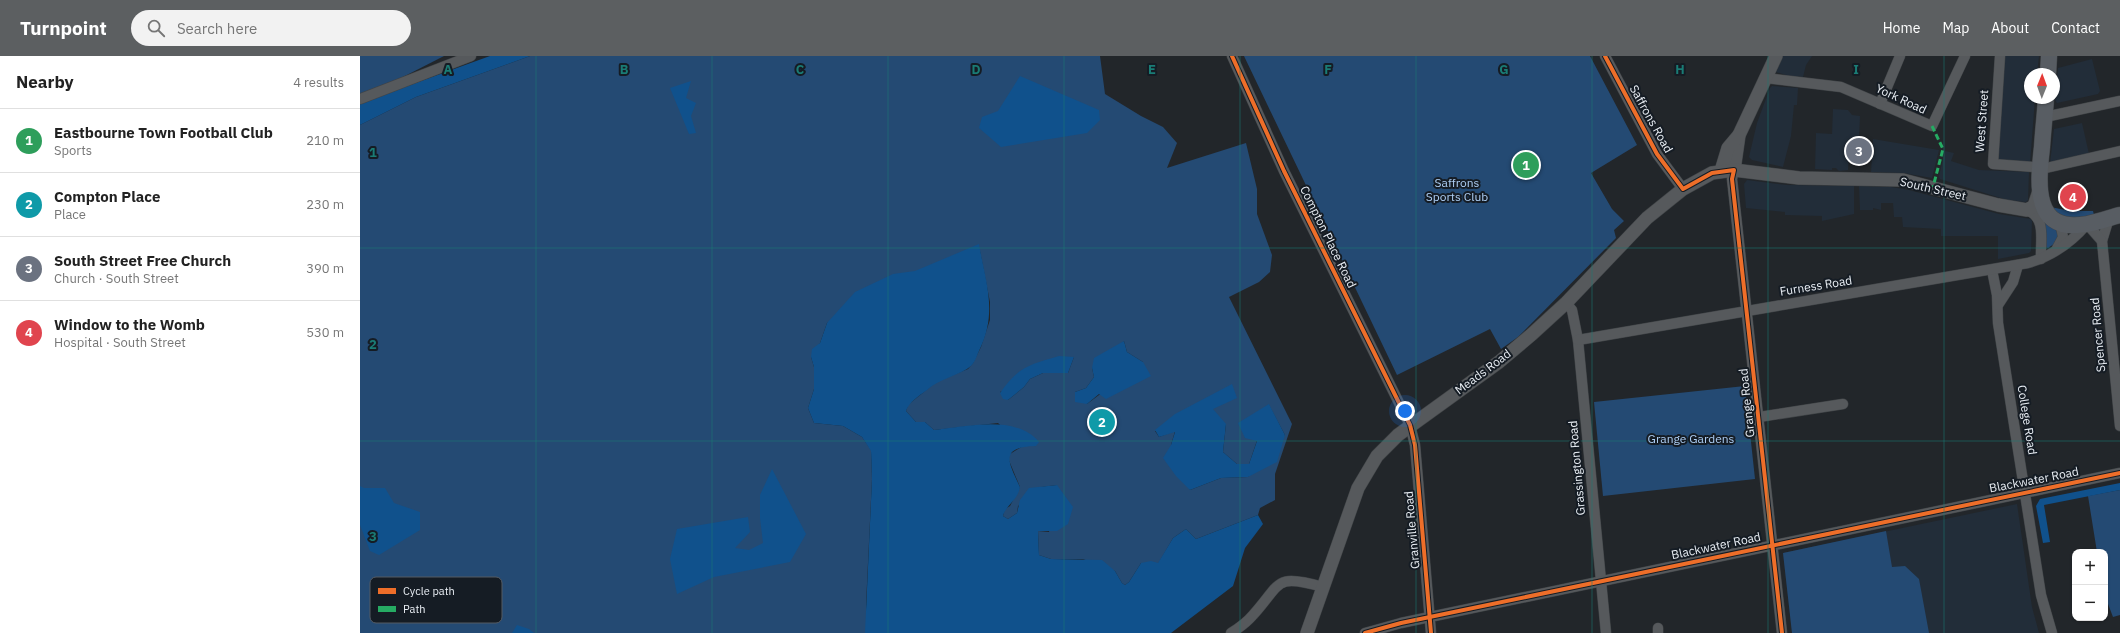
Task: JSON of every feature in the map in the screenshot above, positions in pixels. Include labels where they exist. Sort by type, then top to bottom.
[{"type":"main road","points":[[2048,68],[2049,56]]},
{"type":"main road","points":[[2046,104],[2038,191],[2046,211],[2053,219],[2060,222],[2086,224],[2114,217]]},
{"type":"street","points":[[360,99],[471,56]]},
{"type":"street","name":"Compton Place Road","points":[[1232,56],[1284,171],[1410,425]]},
{"type":"street","name":"Saffrons Road","points":[[1605,56],[1657,154],[1683,189]]},
{"type":"street","points":[[1728,170],[1739,135],[1776,56]]},
{"type":"street","points":[[1880,104],[1900,56]]},
{"type":"street","name":"York Road","points":[[1766,78],[1841,87],[1932,126],[1966,56]]},
{"type":"street","name":"West Street","points":[[2000,56],[1993,164],[2040,168]]},
{"type":"street","points":[[2045,118],[2120,101]]},
{"type":"street","points":[[2040,168],[2120,151]]},
{"type":"street","name":"Meads Road","points":[[1307,633],[1358,488],[1377,456],[1398,434],[1499,362],[1566,303],[1643,221],[1683,189],[1703,178],[1728,170]]},
{"type":"street","name":"South Street","points":[[1728,170],[1799,178],[1903,180],[1998,205],[2027,210]]},
{"type":"street","name":"Grange Road","points":[[1728,170],[1732,179],[1782,633]]},
{"type":"street","points":[[2038,191],[2034,206],[2027,210],[2036,216],[2041,224],[2041,260]]},
{"type":"street","name":"Spencer Road","points":[[2114,217],[2102,241],[2120,426]]},
{"type":"street","points":[[2056,250],[2063,237],[2060,222]]},
{"type":"street","points":[[2056,250],[2070,243],[2086,224],[2102,241]]},
{"type":"street","name":"Furness Road","points":[[1578,340],[1992,270],[2041,260],[2056,250]]},
{"type":"street","points":[[1998,305],[2013,282],[2018,265]]},
{"type":"street","name":"College Road","points":[[1992,270],[1998,305],[1998,323],[2026,492],[2041,595],[2052,633]]},
{"type":"street","name":"Grassington Road","points":[[1566,303],[1572,310],[1578,340],[1606,633]]},
{"type":"street","points":[[1759,417],[1843,404]]},
{"type":"street","name":"Granville Road","points":[[1410,425],[1415,445],[1431,633]]},
{"type":"street","name":"Blackwater Road","points":[[1365,633],[1430,617],[1601,580],[2120,473]]},
{"type":"street","points":[[1231,633],[1250,619],[1270,593],[1284,582],[1298,580],[1322,587]]},
{"type":"shaded area","points":[[490,56],[530,56],[416,97],[360,125],[360,103]]},
{"type":"shaded area","points":[[1783,56],[1812,56],[1806,65],[1803,77],[1789,76],[1776,72]]},
{"type":"shaded area","points":[[2004,56],[2039,56],[2038,68],[2024,68],[2024,104],[2035,104],[2030,164],[1998,162]]},
{"type":"shaded area","points":[[2092,59],[2100,91],[2098,94],[2060,102],[2060,68],[2058,68]]},
{"type":"shaded area","points":[[1020,76],[1099,110],[1100,120],[1087,133],[1001,147],[979,128],[982,117],[998,111]]},
{"type":"shaded area","points":[[691,81],[686,98],[696,103],[691,116],[696,133],[689,134],[670,88]]},
{"type":"shaded area","points":[[1772,86],[1798,88],[1797,105],[1794,105],[1791,136],[1783,167],[1752,160],[1749,157],[1757,123]]},
{"type":"shaded area","points":[[1833,109],[1848,110],[1852,115],[1860,116],[1859,137],[1858,139],[1850,138],[1848,170],[1839,171],[1836,168],[1832,168],[1832,170],[1815,169],[1816,133],[1832,134]]},
{"type":"shaded area","points":[[2082,123],[2089,154],[2050,163],[2054,129]]},
{"type":"shaded area","points":[[1873,139],[1939,150],[1932,178],[1903,173],[1871,172]]},
{"type":"shaded area","points":[[1945,151],[1954,153],[1951,161],[1979,170],[2029,172],[2028,200],[2026,202],[2007,200],[1940,179],[1939,176]]},
{"type":"shaded area","points":[[1747,180],[1787,185],[1854,186],[1854,214],[1822,221],[1822,216],[1785,215],[1785,212],[1746,208],[1744,184]]},
{"type":"shaded area","points":[[1859,186],[1891,187],[1909,190],[1999,214],[2031,219],[2031,251],[2029,253],[1998,259],[1998,236],[1941,236],[1941,229],[1903,227],[1902,217],[1894,217],[1893,203],[1881,203],[1881,210],[1873,208],[1873,210],[1860,210]]},
{"type":"shaded area","points":[[979,244],[989,298],[989,311],[985,337],[977,356],[973,363],[962,372],[932,386],[912,402],[906,411],[916,422],[925,422],[934,430],[990,424],[1017,428],[1029,433],[1039,442],[1036,446],[1016,449],[1011,453],[1010,464],[1020,487],[1019,492],[1003,516],[1008,519],[1017,513],[1020,500],[1029,488],[1057,485],[1073,507],[1068,524],[1057,531],[1038,531],[1039,555],[1051,559],[1102,560],[1115,571],[1122,583],[1125,585],[1129,582],[1141,563],[1151,561],[1158,563],[1173,538],[1186,529],[1196,539],[1258,515],[1263,524],[1245,548],[1233,586],[1171,633],[865,633],[872,479],[871,451],[862,437],[843,426],[814,423],[808,408],[814,389],[814,367],[811,357],[812,349],[820,343],[827,323],[855,292],[893,274],[915,271]]},
{"type":"shaded area","points":[[1124,341],[1127,352],[1143,362],[1151,376],[1106,399],[1099,394],[1087,404],[1075,402],[1075,392],[1086,388],[1094,377],[1092,368],[1094,358]]},
{"type":"shaded area","points":[[1059,356],[1074,357],[1068,373],[1043,373],[1030,379],[1024,387],[1008,400],[1003,399],[1000,393],[1019,372],[1032,365]]},
{"type":"shaded area","points":[[1232,384],[1237,398],[1213,409],[1226,424],[1223,452],[1237,464],[1249,464],[1257,441],[1245,438],[1238,423],[1269,404],[1285,435],[1277,462],[1248,477],[1221,478],[1190,490],[1176,476],[1163,458],[1171,445],[1175,432],[1159,437],[1155,430],[1175,414]]},
{"type":"shaded area","points":[[772,469],[806,534],[790,562],[714,577],[677,594],[670,559],[677,529],[748,517],[750,532],[735,548],[749,550],[763,543],[760,518],[760,495]]},
{"type":"shaded area","points":[[2120,483],[2120,490],[2044,505],[2050,542],[2043,543],[2036,506],[2040,499]]},
{"type":"shaded area","points":[[360,486],[364,488],[385,488],[394,503],[420,512],[420,530],[379,555],[370,551],[360,525]]},
{"type":"shaded area","points":[[2017,504],[2032,607],[2039,633],[1792,633],[1783,553]]},
{"type":"shaded area","points":[[517,625],[529,629],[534,633],[512,633]]},
{"type":"green space","points":[[360,56],[444,56],[360,99]]},
{"type":"green space","points":[[530,56],[1100,56],[1105,94],[1141,116],[1163,127],[1177,143],[1167,168],[1246,143],[1257,189],[1257,214],[1272,255],[1270,272],[1259,282],[1229,297],[1292,424],[1275,474],[1275,500],[1260,508],[1258,515],[1196,539],[1186,529],[1173,538],[1158,564],[1141,563],[1129,582],[1125,585],[1122,583],[1115,571],[1083,559],[1051,559],[1039,555],[1038,531],[1049,532],[1057,485],[1041,487],[1018,506],[1017,513],[1008,519],[1003,516],[1005,509],[1010,506],[1020,487],[1008,458],[1010,454],[1023,446],[998,423],[934,430],[925,422],[916,422],[906,411],[908,405],[936,382],[968,369],[973,363],[981,347],[990,320],[990,302],[980,251],[827,323],[820,343],[811,357],[814,367],[814,389],[808,408],[814,423],[843,426],[862,437],[871,450],[872,479],[866,605],[868,633],[360,633],[360,125],[416,97]],"holes":[[[1124,341],[1127,352],[1143,362],[1087,404],[1075,392],[1086,388],[1094,377],[1092,368]],[[1074,357],[1068,373],[1043,373],[1030,379],[1024,387],[1008,400],[1000,392]],[[1269,405],[1285,435],[1248,477],[1221,478],[1190,490],[1171,445],[1175,431],[1159,437],[1155,431],[1226,424],[1223,452],[1237,464],[1249,464]]]},
{"type":"green space","name":"Saffrons Sports Club","points":[[1244,56],[1590,56],[1637,145],[1591,173],[1612,209],[1624,221],[1614,230],[1616,238],[1518,337],[1501,349],[1490,329],[1397,375]]},
{"type":"green space","points":[[2050,207],[2071,211],[2093,211],[2094,215],[2067,220]]},
{"type":"green space","points":[[2044,221],[2055,224],[2061,234],[2054,244],[2048,248],[2046,247]]},
{"type":"green space","name":"Grange Gardens","points":[[1745,386],[1755,479],[1603,496],[1594,402]]},
{"type":"green space","points":[[2120,490],[2120,615],[2113,617],[2108,604],[2108,549],[2097,549],[2088,496]]},
{"type":"green space","points":[[1886,531],[1892,567],[1905,566],[1919,579],[1929,633],[1792,633],[1783,553]]},
{"type":"marked path","points":[[1932,126],[1943,149],[1933,187]]},
{"type":"cycle path","points":[[1232,56],[1284,171],[1410,425],[1415,445],[1431,633]]},
{"type":"cycle path","points":[[1605,56],[1657,154],[1683,189],[1712,173],[1734,170],[1732,179],[1782,633]]},
{"type":"cycle path","points":[[1365,633],[1401,623],[2120,473]]},
{"type":"place","name":"South Street Free Church","points":[[1859,151]]},
{"type":"place","name":"Eastbourne Town Football Club","points":[[1526,165]]},
{"type":"place","name":"Window to the Womb","points":[[2073,197]]},
{"type":"place","name":"Compton Place","points":[[1102,422]]}]
